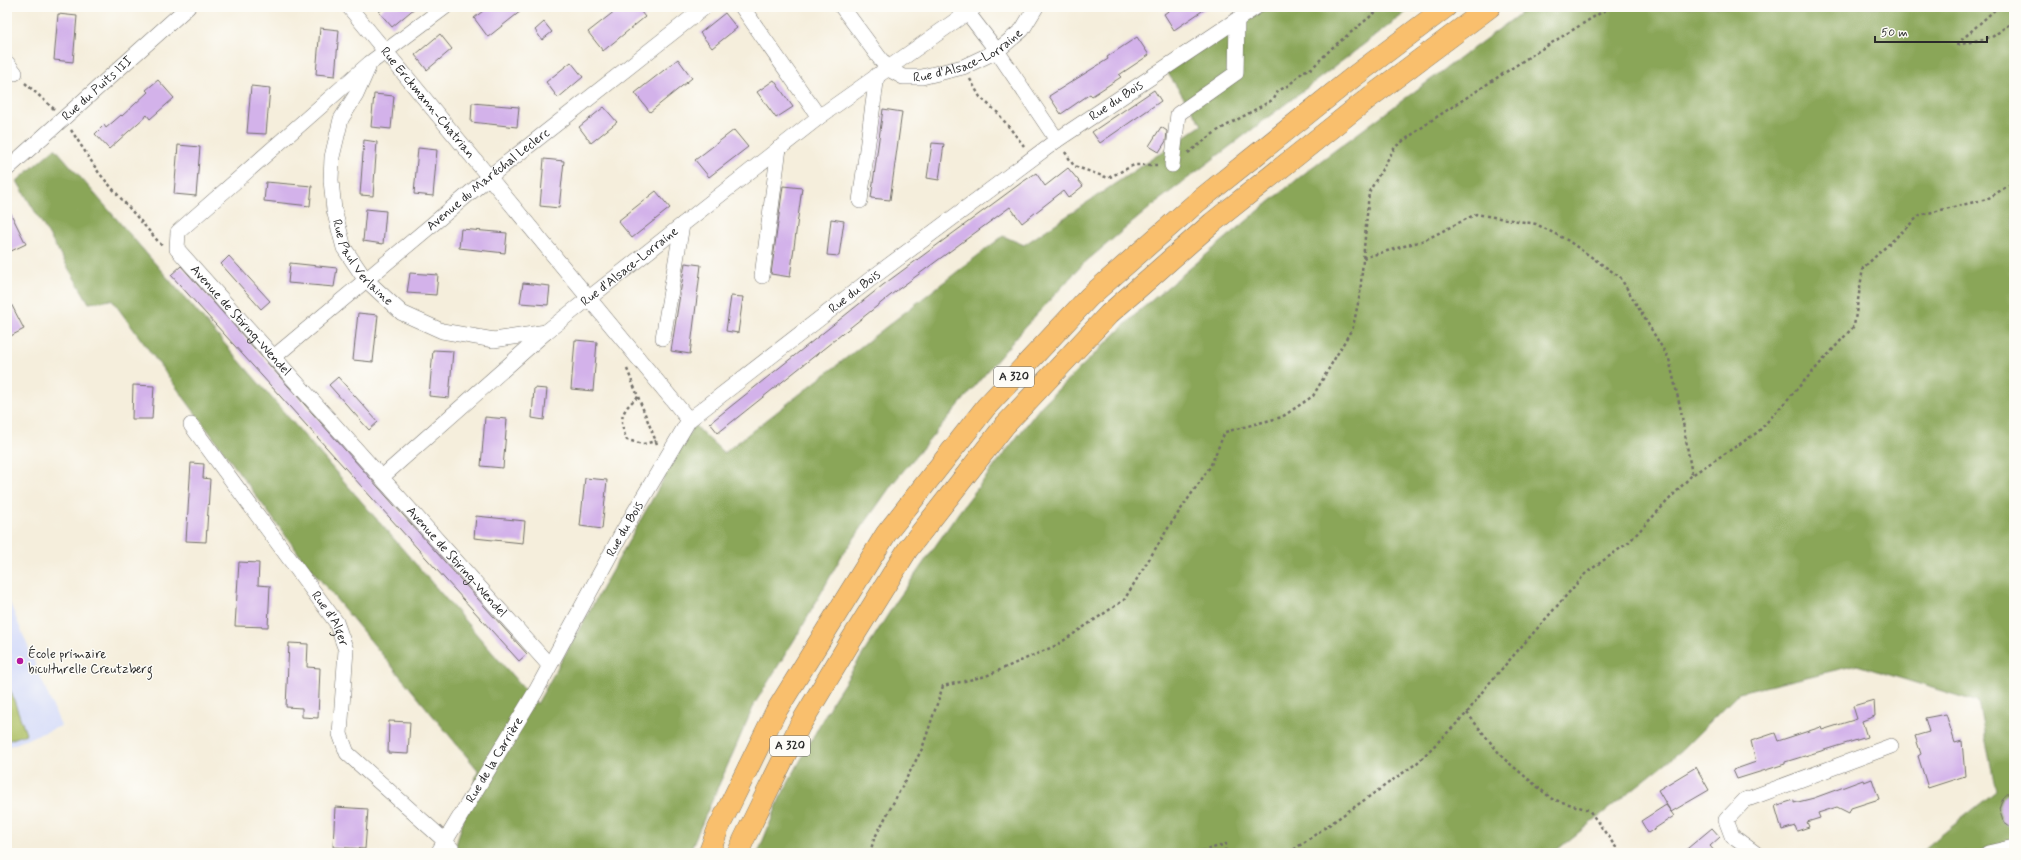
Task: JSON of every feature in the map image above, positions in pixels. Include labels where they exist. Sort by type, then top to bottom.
[{"type":"highway","name":"A 320","points":[[709,853],[718,829],[775,713],[886,534],[986,407],[1089,297],[1196,202],[1352,78],[1446,7]]},
{"type":"highway","name":"A 320","points":[[738,853],[800,726],[908,549],[1005,425],[1109,314],[1212,223],[1370,97],[1490,7]]},
{"type":"street","name":"Rue du Puits III","points":[[7,169],[63,117],[188,7]]},
{"type":"street","name":"Rue Erckmann-Chatrian","points":[[349,7],[689,420]]},
{"type":"street","points":[[177,249],[178,232],[370,63],[445,7]]},
{"type":"street","name":"Avenue du Maréchal Leclerc","points":[[274,357],[365,279],[489,177],[705,7]]},
{"type":"street","points":[[742,7],[819,117]]},
{"type":"street","points":[[842,7],[882,72],[860,201]]},
{"type":"street","name":"Rue d'Alsace-Lorraine","points":[[882,72],[903,77],[922,77],[963,67],[997,51],[1022,30],[1036,7]]},
{"type":"street","name":"Rue du Bois","points":[[549,665],[622,533],[689,420],[872,278],[1057,140],[1256,7]]},
{"type":"street","points":[[971,10],[1057,140]]},
{"type":"street","name":"Rue d'Alsace-Lorraine","points":[[382,478],[546,332],[819,117],[971,10]]},
{"type":"street","points":[[1172,165],[1178,114],[1236,73],[1237,20]]},
{"type":"street","name":"Rue Paul Verlaine","points":[[370,63],[356,95],[341,119],[332,157],[331,180],[334,210],[344,248],[365,279],[402,313],[442,331],[494,340],[546,332]]},
{"type":"street","points":[[762,276],[779,148]]},
{"type":"street","points":[[663,338],[682,225]]},
{"type":"street","name":"Avenue de Stiring-Wendel","points":[[177,249],[549,665]]},
{"type":"street","name":"Rue d'Alger","points":[[192,425],[336,622],[346,650],[340,734],[347,753],[442,847],[455,853]]},
{"type":"street","name":"Rue de la Carrière","points":[[442,847],[496,759],[549,665]]},
{"type":"street","points":[[1755,853],[1732,836],[1726,820],[1745,800],[1891,746]]},
{"type":"street","points":[[1988,853],[2014,847]]},
{"type":"path","points":[[1070,160],[1074,166],[1108,178],[1134,165],[1172,165],[1217,131],[1274,99],[1278,91],[1289,85],[1304,71],[1312,68],[1333,48],[1382,7]]},
{"type":"path","points":[[870,853],[874,839],[922,749],[943,686],[986,676],[1057,645],[1124,600],[1170,525],[1210,468],[1225,432],[1282,417],[1313,396],[1353,327],[1360,294],[1369,192],[1395,147],[1432,120],[1532,55],[1610,7]]},
{"type":"path","points":[[1998,7],[1957,45],[1992,37],[2014,21]]},
{"type":"path","points":[[963,67],[980,97],[997,112],[1034,157]]},
{"type":"path","points":[[11,68],[63,117],[99,173],[163,247],[177,249]]},
{"type":"path","points":[[1289,853],[1417,763],[1467,713],[1485,688],[1586,573],[1629,542],[1692,475],[1758,432],[1854,326],[1863,268],[1920,215],[1987,199],[2014,182]]},
{"type":"path","points":[[1363,258],[1425,240],[1476,214],[1536,224],[1567,240],[1620,277],[1669,359],[1681,411],[1692,475]]},
{"type":"path","points":[[625,343],[624,360],[664,461]]},
{"type":"path","points":[[638,397],[623,413],[621,427],[627,440],[643,444],[656,441]]},
{"type":"path","points":[[1467,713],[1503,758],[1552,799],[1589,810],[1620,853]]},
{"type":"path","points":[[1196,853],[1226,844],[1225,853]]},
{"type":"shaded area","name":"École primaire biculturelle Creutzberg","points":[[7,596],[61,726],[7,747]]},
{"type":"green space","points":[[1268,7],[1413,7],[1158,201],[1083,264],[1025,327],[893,483],[841,557],[801,629],[755,703],[689,853],[462,853],[455,848],[478,770],[302,558],[112,300],[89,303],[17,181],[55,148],[537,704],[694,425],[724,453],[1003,236],[1024,245],[1202,125],[1167,72]]},
{"type":"green space","points":[[1529,7],[2014,7],[2014,853],[1919,853],[1996,791],[1978,702],[1857,665],[1739,693],[1682,750],[1553,853],[758,853],[780,798],[831,704],[896,602],[959,512],[1041,406],[1139,311],[1311,168]]},
{"type":"green space","points":[[7,681],[26,734],[7,741]]},
{"type":"building","points":[[385,7],[416,7],[392,27],[379,12]]},
{"type":"building","points":[[488,7],[526,7],[488,37],[474,18]]},
{"type":"building","points":[[620,7],[637,7],[645,17],[603,51],[588,32]]},
{"type":"building","points":[[1174,7],[1208,7],[1174,30],[1164,14]]},
{"type":"building","points":[[725,13],[737,28],[712,48],[700,33]]},
{"type":"building","points":[[58,14],[77,16],[73,62],[54,60]]},
{"type":"building","points":[[544,22],[552,32],[542,40],[535,30]]},
{"type":"building","points":[[320,28],[339,30],[335,76],[316,74]]},
{"type":"building","points":[[440,34],[452,49],[427,70],[415,55]]},
{"type":"building","points":[[1137,37],[1149,55],[1119,75],[1121,77],[1092,96],[1090,94],[1061,114],[1049,96],[1108,59],[1107,57]]},
{"type":"building","points":[[678,59],[692,78],[650,112],[635,93]]},
{"type":"building","points":[[571,62],[583,77],[558,98],[546,82]]},
{"type":"building","points":[[158,80],[174,98],[150,119],[147,115],[109,149],[95,134],[104,125],[106,128],[121,115],[122,116],[148,92],[146,90]]},
{"type":"building","points":[[774,80],[793,107],[776,118],[757,92]]},
{"type":"building","points":[[251,86],[270,88],[266,134],[247,133]]},
{"type":"building","points":[[1154,90],[1161,101],[1100,143],[1092,132]]},
{"type":"building","points":[[374,94],[394,96],[391,129],[371,127]]},
{"type":"building","points":[[472,103],[519,107],[517,127],[471,122]]},
{"type":"building","points":[[604,107],[617,122],[591,143],[579,127]]},
{"type":"building","points":[[883,109],[902,112],[890,200],[871,198]]},
{"type":"building","points":[[1161,127],[1167,131],[1166,141],[1159,152],[1149,146]]},
{"type":"building","points":[[734,130],[748,147],[709,177],[695,160]]},
{"type":"building","points":[[364,140],[377,142],[373,196],[360,195]]},
{"type":"building","points":[[932,143],[944,144],[939,180],[927,178]]},
{"type":"building","points":[[178,145],[200,147],[196,196],[174,194]]},
{"type":"building","points":[[418,148],[437,150],[433,196],[414,194]]},
{"type":"building","points":[[544,159],[564,161],[559,208],[540,206]]},
{"type":"building","points":[[1068,168],[1083,186],[1068,198],[1063,191],[1022,223],[1010,207],[896,291],[718,433],[710,423],[883,285],[1021,183],[1036,173],[1045,186]]},
{"type":"building","points":[[266,182],[312,186],[310,206],[264,201]]},
{"type":"building","points":[[783,186],[802,188],[790,277],[771,274]]},
{"type":"building","points":[[656,191],[670,208],[632,238],[618,221]]},
{"type":"building","points":[[7,206],[26,244],[7,253]]},
{"type":"building","points":[[366,209],[386,211],[383,244],[363,241]]},
{"type":"building","points":[[831,219],[844,221],[839,256],[827,255]]},
{"type":"building","points":[[461,229],[507,233],[505,253],[459,248]]},
{"type":"building","points":[[229,256],[270,301],[261,309],[221,264]]},
{"type":"building","points":[[290,263],[337,268],[334,287],[288,283]]},
{"type":"building","points":[[685,263],[701,265],[690,354],[671,351]]},
{"type":"building","points":[[181,266],[527,654],[519,661],[171,275]]},
{"type":"building","points":[[410,273],[438,275],[436,295],[407,293]]},
{"type":"building","points":[[523,283],[550,286],[548,305],[520,303]]},
{"type":"building","points":[[7,296],[24,329],[7,338]]},
{"type":"building","points":[[731,296],[743,297],[738,333],[726,331]]},
{"type":"building","points":[[358,313],[378,315],[373,362],[353,360]]},
{"type":"building","points":[[575,340],[597,342],[593,391],[571,389]]},
{"type":"building","points":[[433,350],[453,351],[449,398],[429,396]]},
{"type":"building","points":[[338,377],[378,422],[369,430],[329,385]]},
{"type":"building","points":[[133,385],[154,386],[152,419],[132,419]]},
{"type":"building","points":[[534,388],[547,389],[544,420],[532,418]]},
{"type":"building","points":[[485,417],[507,419],[503,468],[481,466]]},
{"type":"building","points":[[191,463],[204,464],[203,478],[210,479],[206,542],[186,541]]},
{"type":"building","points":[[585,478],[607,480],[602,529],[580,526]]},
{"type":"building","points":[[476,516],[525,521],[523,543],[474,538]]},
{"type":"building","points":[[239,562],[259,563],[258,585],[270,586],[268,627],[235,626]]},
{"type":"building","points":[[289,643],[308,644],[307,667],[320,668],[318,718],[302,717],[302,708],[286,707]]},
{"type":"building","points":[[1874,700],[1875,716],[1862,721],[1867,737],[1785,762],[1785,764],[1737,779],[1733,770],[1756,762],[1751,741],[1775,733],[1778,741],[1821,727],[1822,730],[1857,719],[1853,706]]},
{"type":"building","points":[[1946,714],[1955,743],[1962,741],[1965,776],[1928,788],[1918,756],[1921,754],[1915,736],[1929,732],[1925,718]]},
{"type":"building","points":[[389,721],[410,722],[408,754],[388,753]]},
{"type":"building","points":[[1696,767],[1709,790],[1671,812],[1658,790]]},
{"type":"building","points":[[1872,779],[1879,799],[1851,808],[1849,813],[1837,807],[1818,813],[1820,818],[1807,822],[1809,827],[1797,831],[1795,826],[1782,830],[1775,806],[1794,800],[1794,803],[1814,798],[1863,780],[1864,782]]},
{"type":"building","points":[[2014,788],[2014,829],[2003,821],[1999,809],[2003,798]]},
{"type":"building","points":[[1666,805],[1674,816],[1648,833],[1641,821]]},
{"type":"building","points":[[335,807],[368,809],[365,849],[333,847]]},
{"type":"building","points":[[1712,828],[1720,837],[1710,846],[1716,853],[1682,853]]},
{"type":"place","name":"École primaire biculturelle Creutzberg","points":[[20,661]]}]
